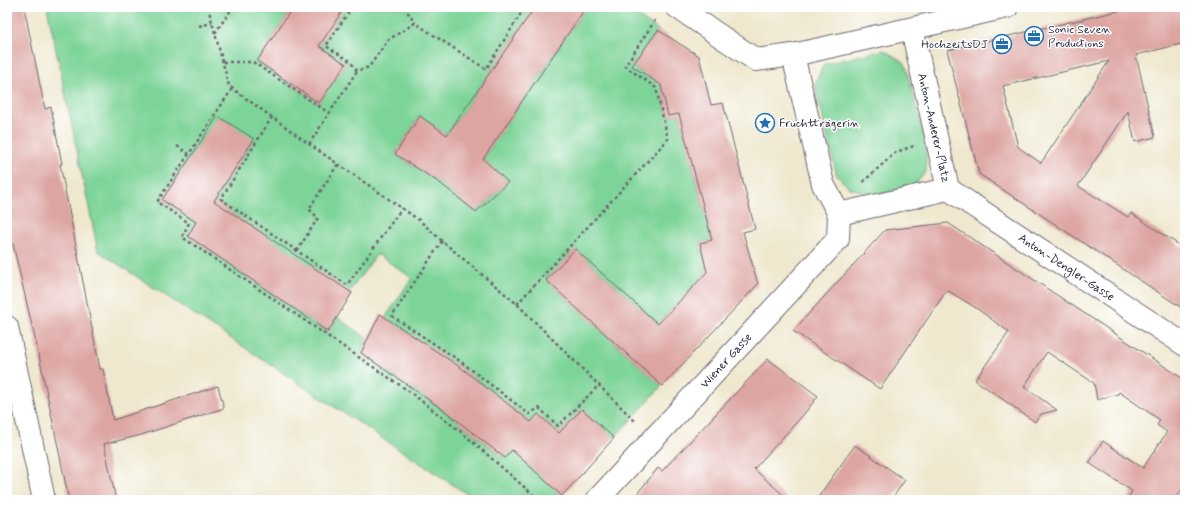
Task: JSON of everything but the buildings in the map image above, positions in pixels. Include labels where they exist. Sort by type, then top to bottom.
[{"type":"street","points":[[668,10],[756,60],[793,55],[1008,7]]},
{"type":"street","name":"Anton-Anderer-Platz","points":[[839,214],[948,189],[912,29]]},
{"type":"street","points":[[793,55],[823,184],[839,214]]},
{"type":"street","name":"Anton-Dengler-Gasse","points":[[948,189],[1185,345]]},
{"type":"street","name":"Wiener Gasse","points":[[597,500],[838,239],[839,214]]},
{"type":"street","points":[[7,327],[44,500]]},
{"type":"path","points":[[208,7],[229,86],[232,89],[419,220],[517,304],[654,439]]},
{"type":"path","points":[[215,34],[233,7]]},
{"type":"path","points":[[352,7],[326,46],[350,61],[357,71]]},
{"type":"path","points":[[404,7],[415,23],[486,69],[525,7]]},
{"type":"path","points":[[517,304],[668,139],[656,88],[624,66],[668,10]]},
{"type":"path","points":[[199,26],[212,23]]},
{"type":"path","points":[[309,144],[357,71],[369,67],[388,40],[415,23]]},
{"type":"path","points":[[223,62],[253,62],[329,113]]},
{"type":"path","points":[[232,89],[157,202],[189,223],[182,236],[410,392],[466,436],[539,500]]},
{"type":"path","points":[[272,117],[221,199],[347,285],[402,208]]},
{"type":"path","points":[[860,184],[896,152],[938,141]]},
{"type":"path","points":[[177,146],[189,154]]},
{"type":"path","points":[[297,251],[318,218],[309,210],[338,164]]},
{"type":"path","points":[[442,241],[392,316],[460,361],[529,414],[538,408],[558,426],[599,385]]},
{"type":"green space","points":[[47,7],[293,7],[257,61],[319,103],[346,64],[319,46],[345,7],[535,7],[447,135],[420,116],[395,154],[440,183],[476,212],[508,182],[483,159],[586,7],[624,7],[658,30],[632,66],[661,85],[668,116],[679,114],[712,240],[700,243],[706,267],[704,276],[658,324],[575,249],[546,280],[662,386],[614,438],[582,409],[559,433],[531,422],[460,367],[385,318],[412,278],[377,254],[349,292],[214,201],[254,140],[218,116],[162,200],[196,222],[188,236],[327,332],[337,317],[368,339],[361,353],[445,411],[504,458],[512,450],[562,496],[556,500],[476,500],[98,251]]},
{"type":"green space","points":[[884,50],[905,63],[926,144],[926,172],[913,187],[876,195],[849,188],[837,176],[815,84],[824,64]]},
{"type":"place","name":"Sonic Seven Productions","points":[[1034,36]]},
{"type":"place","name":"HochzeitsDJ","points":[[1002,44]]},
{"type":"place","name":"Fruchtträgerin","points":[[765,123]]}]
